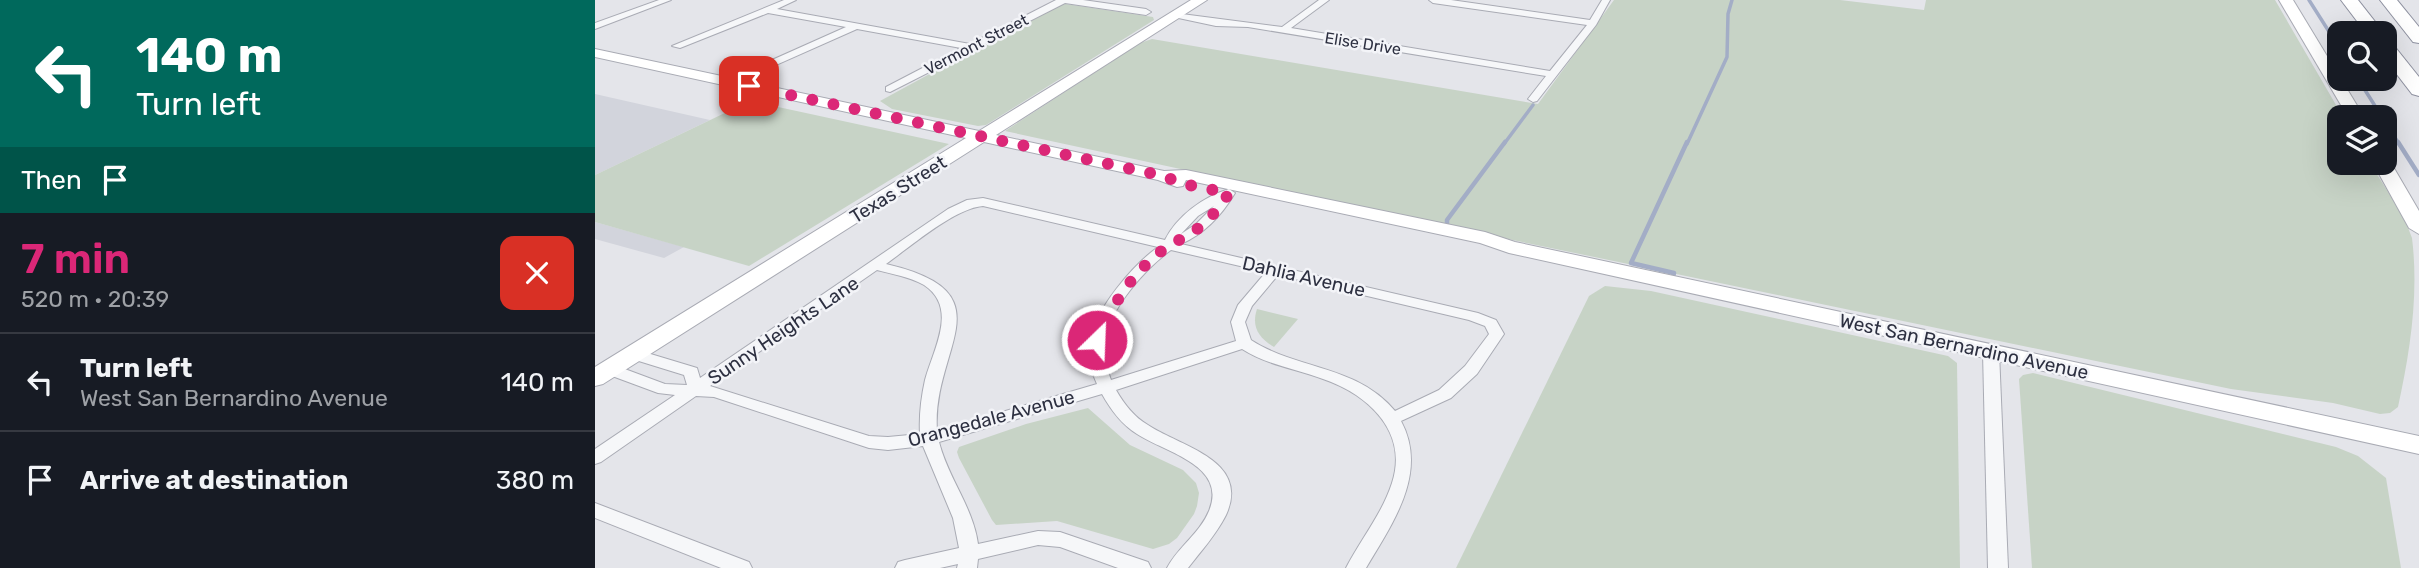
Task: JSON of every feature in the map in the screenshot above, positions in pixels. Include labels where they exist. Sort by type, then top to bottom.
[{"type":"highway","points":[[2349,0],[2366,21]]},
{"type":"highway","points":[[2388,0],[2419,38]]},
{"type":"highway","points":[[2401,0],[2419,29]]},
{"type":"highway","points":[[2397,62],[2419,90]]},
{"type":"main road","name":"Texas Street","points":[[602,374],[1200,0]]},
{"type":"main road","points":[[2286,0],[2349,105]]},
{"type":"main road","name":"West San Bernardino Avenue","points":[[595,53],[1164,176],[1179,183],[1477,247],[1509,247]]},
{"type":"main road","name":"West San Bernardino Avenue","points":[[1164,176],[1186,175],[1485,238],[1509,247],[2419,445]]},
{"type":"main road","points":[[2389,175],[2419,228]]},
{"type":"main road","points":[[1229,193],[1246,191],[1334,209],[1349,209]]},
{"type":"street","points":[[595,26],[667,0]]},
{"type":"street","points":[[677,46],[792,0]]},
{"type":"street","points":[[1064,0],[1146,12]]},
{"type":"street","name":"Vermont Street","points":[[890,89],[1064,0]]},
{"type":"street","points":[[1283,30],[1325,0]]},
{"type":"street","points":[[1433,0],[1593,23]]},
{"type":"street","points":[[1533,99],[1593,23],[1606,0]]},
{"type":"street","points":[[767,10],[969,47]]},
{"type":"street","name":"Elise Drive","points":[[1174,16],[1283,30],[1552,74]]},
{"type":"street","points":[[731,82],[856,26]]},
{"type":"street","points":[[1177,568],[1219,512],[1223,489],[1214,469],[1192,454],[1157,439],[1123,414],[1100,370],[1097,340],[1113,304],[1128,283],[1169,245],[1188,236],[1221,206],[1229,193]]},
{"type":"street","name":"Dahlia Avenue","points":[[971,203],[995,203],[1473,316],[1491,323],[1497,334],[1471,370],[1445,394],[1394,418]]},
{"type":"street","name":"Sunny Heights Lane","points":[[595,458],[952,212],[971,203]]},
{"type":"street","points":[[876,266],[921,278],[940,290],[949,308],[947,340],[935,371],[928,403],[929,437],[941,475],[968,529],[969,560]]},
{"type":"street","points":[[1276,269],[1245,305],[1238,322],[1244,343],[1273,360],[1331,375],[1377,399],[1394,418],[1403,447],[1402,480],[1382,523],[1356,568]]},
{"type":"street","name":"Orangedale Avenue","points":[[602,374],[664,389],[715,392],[869,442],[907,443],[1107,387],[1244,343]]},
{"type":"street","points":[[1991,352],[1998,568]]},
{"type":"street","points":[[634,354],[691,372],[696,390]]},
{"type":"street","points":[[595,510],[742,568]]},
{"type":"street","points":[[905,568],[969,560],[1038,538],[1060,540],[1141,568]]},
{"type":"shaded area","points":[[595,94],[710,120],[595,175]]},
{"type":"shaded area","points":[[595,222],[684,247],[664,258],[595,239]]},
{"type":"green space","points":[[1614,0],[1840,0],[1924,10],[1926,0],[2275,0],[2336,105],[2327,105],[2327,175],[2377,175],[2412,238],[2412,323],[2398,407],[2390,413],[2380,414],[2333,403],[2231,389],[1440,225],[1005,131],[1140,43],[1152,39],[1538,104]]},
{"type":"green space","points":[[1066,4],[1153,17],[1154,20],[986,125],[978,126],[892,109],[880,101],[1056,5]]},
{"type":"green space","points":[[750,101],[949,144],[749,266],[595,222],[595,175]]},
{"type":"green space","points":[[1605,286],[1651,291],[1948,356],[1957,363],[1960,568],[1456,568],[1589,296]]},
{"type":"green space","points":[[1257,309],[1298,319],[1274,347],[1264,340],[1256,327]]},
{"type":"green space","points":[[2033,373],[2336,447],[2358,456],[2386,478],[2401,568],[2032,568],[2019,379],[2023,375]]},
{"type":"green space","points":[[1088,408],[1130,445],[1183,470],[1196,483],[1199,493],[1194,514],[1177,538],[1169,544],[1153,549],[1057,521],[996,525],[992,520],[959,458],[959,447],[1026,424]]},
{"type":"waterway","points":[[1687,144],[1727,57],[1728,14],[1732,0]]},
{"type":"waterway","points":[[2309,0],[2327,28]]},
{"type":"waterway","points":[[2366,91],[2374,105]]},
{"type":"waterway","points":[[1504,144],[1533,105]]},
{"type":"waterway","points":[[1447,225],[1447,220],[1505,142]]},
{"type":"waterway","points":[[1673,277],[1674,273],[1631,263],[1687,142]]},
{"type":"waterway","points":[[2398,142],[2419,175]]},
{"type":"route","points":[[749,86],[1164,176],[1179,183],[1229,193],[1221,206],[1188,236],[1169,245],[1128,283],[1113,304],[1097,340]]}]
